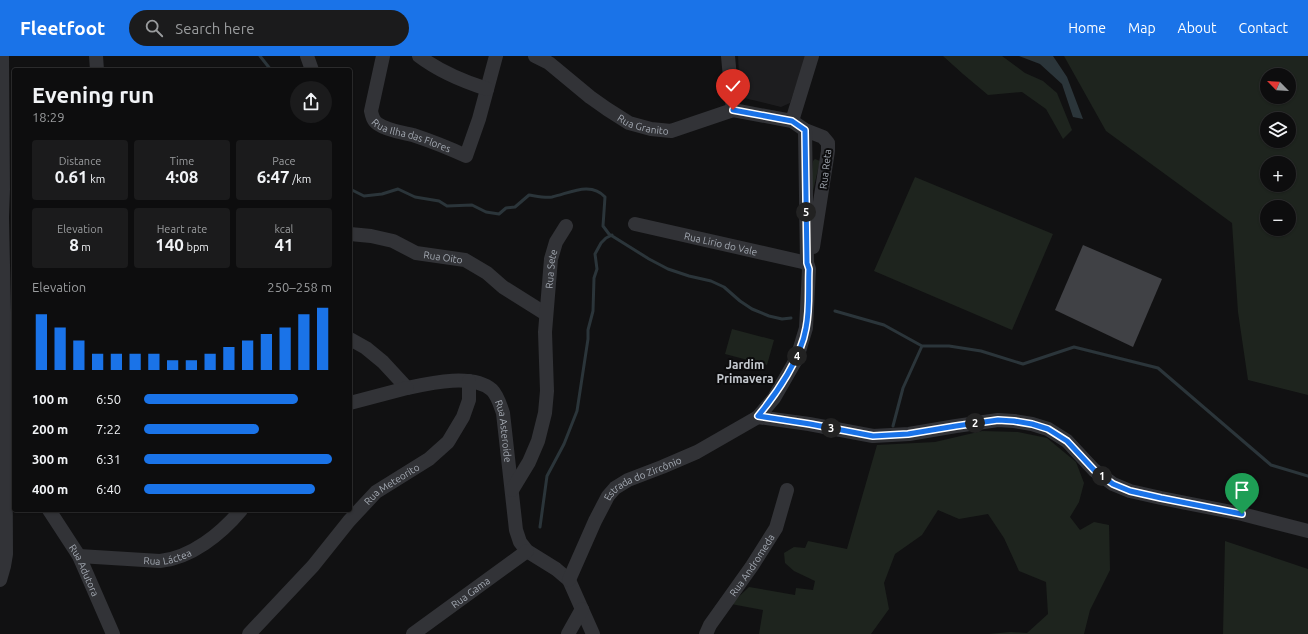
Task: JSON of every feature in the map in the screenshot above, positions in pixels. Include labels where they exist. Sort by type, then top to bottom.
[{"type":"street","points":[[0,580],[6,554],[5,368],[8,217],[1,190],[2,56]]},
{"type":"street","points":[[96,56],[97,68]]},
{"type":"street","points":[[307,56],[311,68]]},
{"type":"street","name":"Rua Ilha das Flores","points":[[383,56],[371,111],[372,118],[376,123],[384,128],[439,144],[466,156],[479,119],[487,89]]},
{"type":"street","points":[[419,56],[448,74],[487,89],[496,56]]},
{"type":"street","name":"Rua Granito","points":[[535,56],[549,63],[607,109],[630,122],[650,129],[671,131],[733,110],[792,121]]},
{"type":"street","points":[[792,121],[812,56]]},
{"type":"street","points":[[726,58],[733,110]]},
{"type":"street","name":"Rua Reta","points":[[792,121],[805,130],[823,137],[828,143],[811,263],[808,266]]},
{"type":"street","name":"Rua Reta","points":[[758,416],[774,398],[797,358],[806,328],[808,266],[805,130]]},
{"type":"street","name":"Rua Lirio do Vale","points":[[635,224],[808,266]]},
{"type":"street","name":"Rua Sete","points":[[512,490],[529,462],[538,441],[545,413],[547,390],[545,332],[552,255],[556,242],[566,226]]},
{"type":"street","name":"Rua Oito","points":[[352,234],[371,236],[393,241],[416,253],[465,260],[487,273],[503,287],[546,314]]},
{"type":"street","points":[[352,340],[366,348],[383,362],[407,388],[352,402]]},
{"type":"street","name":"Rua Asteroide","points":[[407,388],[447,381],[469,381],[483,384],[492,390],[497,396],[503,413],[516,530],[520,542],[527,551],[556,569],[569,580],[593,634]]},
{"type":"street","name":"Rua Meteorito","points":[[249,634],[313,566],[348,521],[376,492],[428,459],[448,442],[463,417],[469,400],[469,381]]},
{"type":"street","points":[[758,416],[873,436],[908,434],[998,420],[1032,424],[1048,429],[1067,441],[1094,470],[1113,484],[1130,491],[1242,514],[1308,531]]},
{"type":"street","name":"Estrada do Zircônio","points":[[569,580],[598,514],[608,496],[615,488],[628,480],[698,452],[758,416]]},
{"type":"street","name":"Rua Andromeda","points":[[710,631],[776,528],[787,490]]},
{"type":"street","name":"Rua Adutora","points":[[50,512],[79,556],[113,634]]},
{"type":"street","name":"Rua Láctea","points":[[79,556],[160,561],[171,560],[186,554],[214,536],[239,512]]},
{"type":"street","name":"Rua Gama","points":[[414,634],[527,551]]},
{"type":"street","points":[[568,634],[582,609]]},
{"type":"shaded area","points":[[738,56],[806,56],[790,103],[781,107],[740,97]]},
{"type":"shaded area","points":[[943,56],[1002,56],[1025,73],[1043,81],[1057,93],[1072,130],[1063,139],[1046,109],[1022,92],[988,95]]},
{"type":"shaded area","points":[[1019,56],[1053,56],[1067,77],[1083,119],[1073,117],[1062,84],[1040,64]]},
{"type":"shaded area","points":[[1064,56],[1308,56],[1308,395],[1248,380],[1238,312],[1232,223],[1106,131]]},
{"type":"shaded area","points":[[815,159],[820,161],[809,208],[813,161]]},
{"type":"shaded area","points":[[915,177],[1053,234],[1012,330],[874,271]]},
{"type":"shaded area","points":[[732,329],[774,340],[767,365],[725,354]]},
{"type":"shaded area","points":[[982,431],[1018,432],[1047,438],[1076,462],[1084,483],[1079,502],[1070,517],[1080,530],[1094,522],[1109,525],[1110,570],[1090,610],[1084,634],[988,634],[1011,632],[1027,633],[1048,614],[1046,582],[1019,571],[1004,538],[988,514],[959,519],[938,510],[922,535],[895,554],[884,583],[889,609],[871,634],[759,634],[763,610],[731,604],[749,587],[795,595],[796,588],[813,590],[815,581],[794,571],[785,563],[784,553],[794,547],[805,548],[808,541],[847,549],[877,445],[935,442]]},
{"type":"shaded area","points":[[1225,541],[1308,569],[1308,634],[1223,634]]},
{"type":"building","points":[[1083,245],[1162,279],[1133,347],[1055,310]]},
{"type":"waterway","points":[[260,56],[269,68]]},
{"type":"waterway","points":[[352,190],[364,196],[382,194],[398,189],[415,197],[439,201],[447,206],[472,205],[486,212],[499,214],[506,208],[515,207],[529,195],[552,197],[573,191],[587,189],[593,190],[599,192],[605,197],[603,226],[609,234],[668,269],[711,281],[724,287],[752,309],[769,316],[782,319],[791,318]]},
{"type":"waterway","points":[[540,527],[547,476],[564,444],[577,411],[588,339],[588,330],[593,311],[594,278],[597,269],[595,254],[601,243],[612,235]]},
{"type":"waterway","points":[[835,311],[884,325],[922,346],[949,346],[981,351],[1023,364],[1074,347],[1158,368],[1271,465],[1308,476]]},
{"type":"waterway","points":[[893,426],[903,388],[922,346]]},
{"type":"district","name":"Jardim Primavera","points":[[745,372]]},
{"type":"route","points":[[733,110],[792,121],[805,130],[807,263],[809,269],[806,328],[797,358],[774,398],[758,416],[873,436],[908,434],[998,420],[1032,424],[1048,429],[1067,441],[1094,470],[1113,484],[1130,491],[1242,514]]}]
